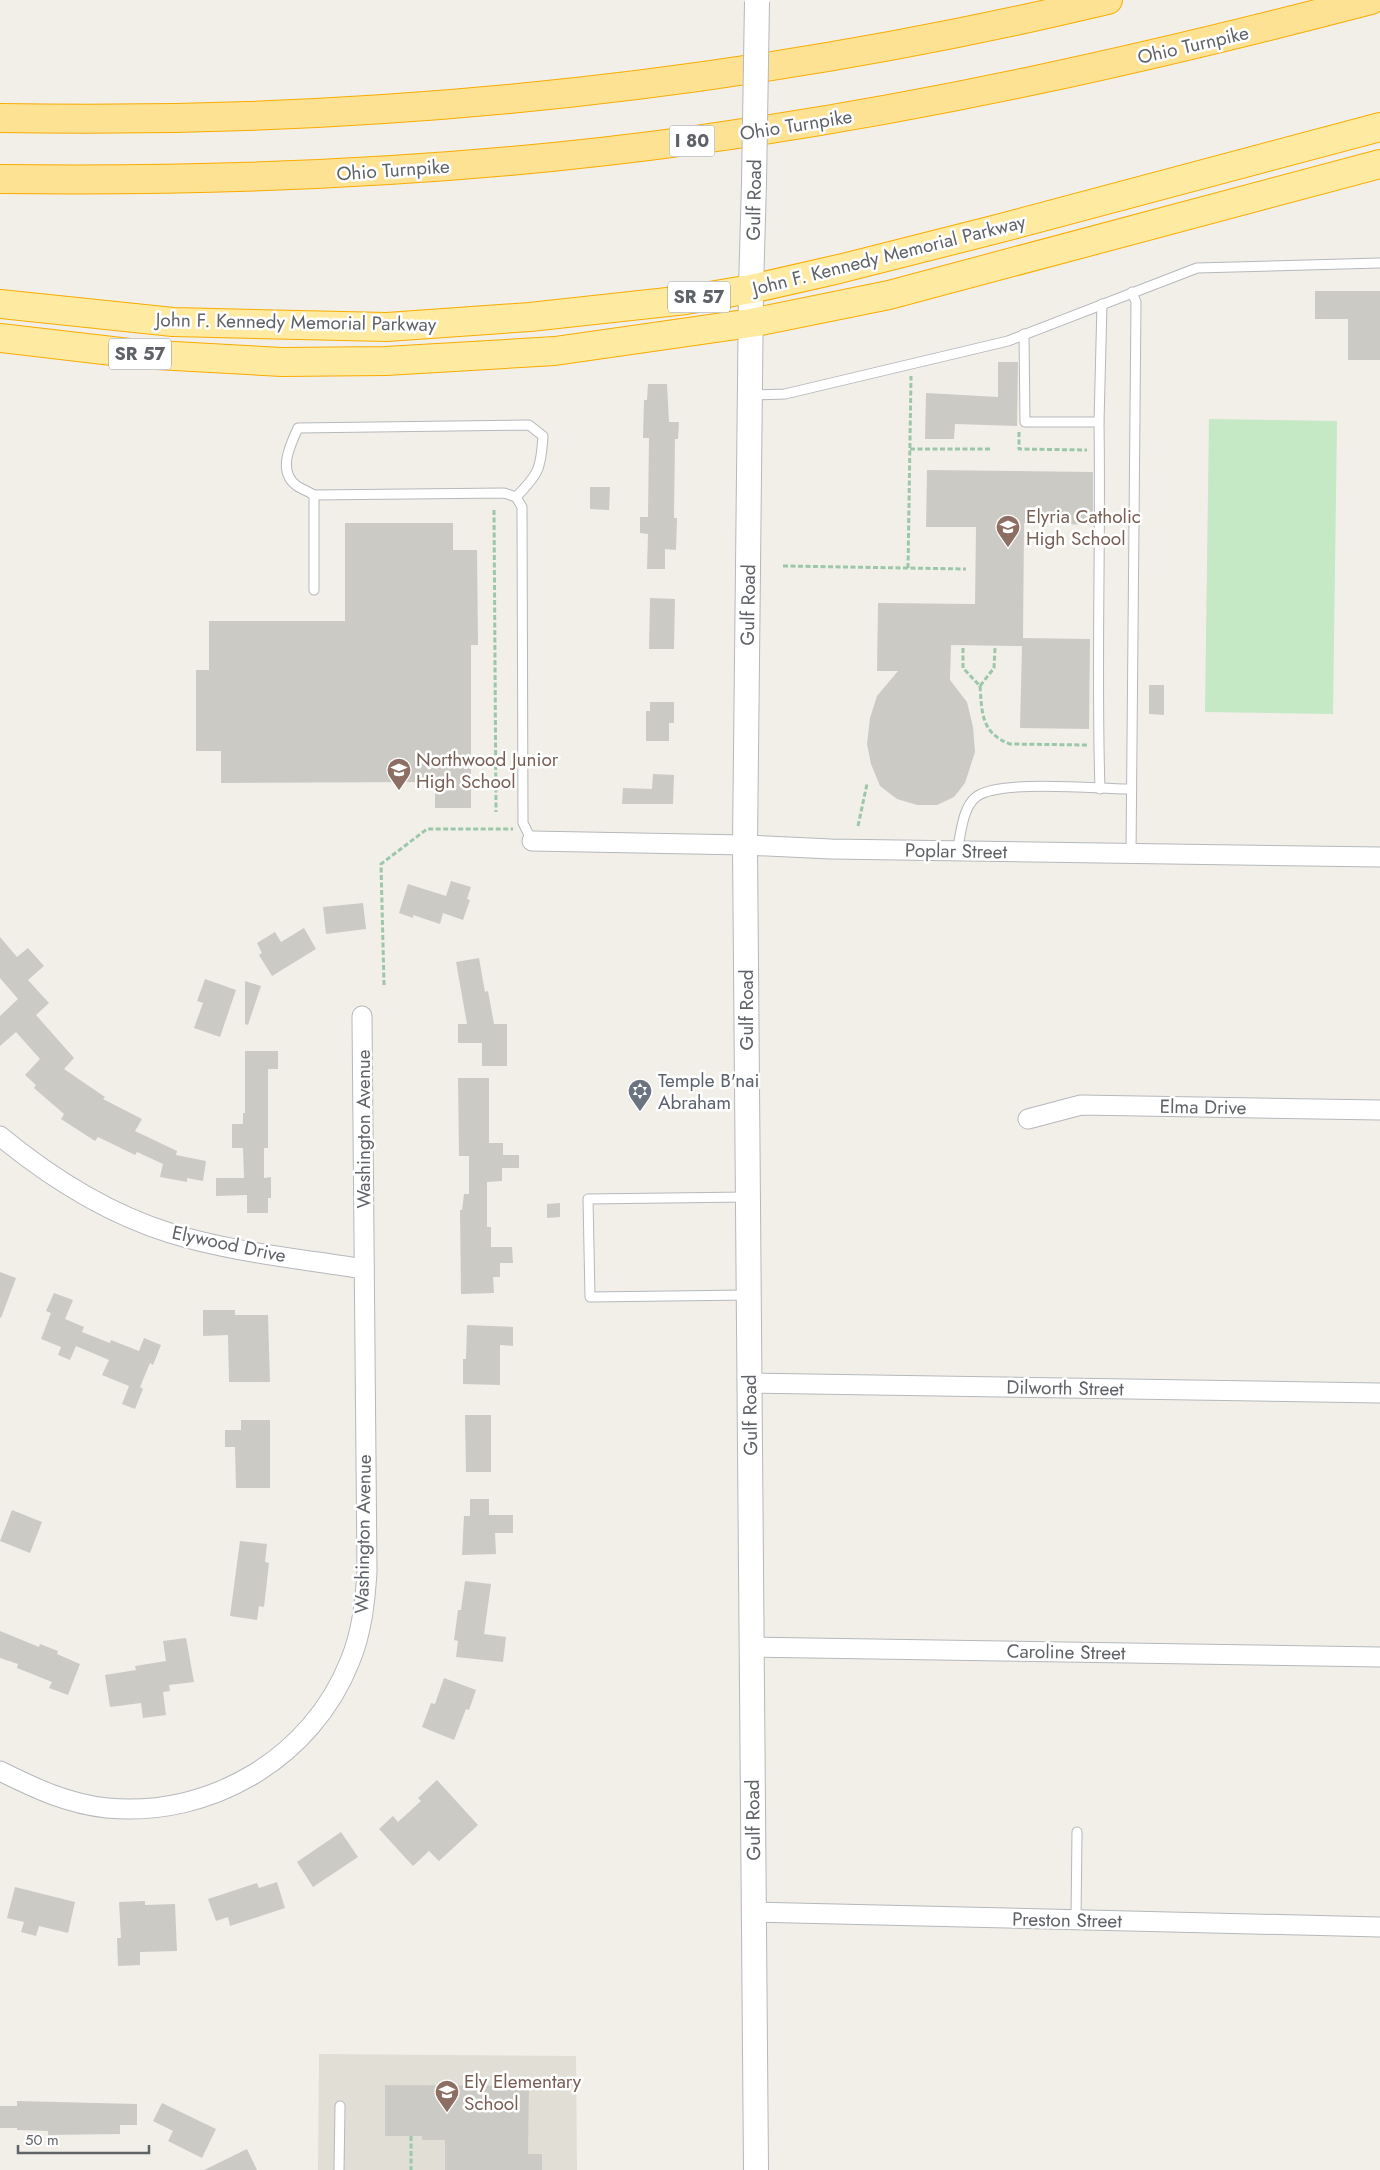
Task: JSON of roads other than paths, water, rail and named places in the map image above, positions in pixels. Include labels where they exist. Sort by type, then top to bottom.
[{"type":"highway","points":[[0,118],[307,113],[410,107],[581,92],[730,72],[887,47],[1108,0]]},
{"type":"highway","name":"Ohio Turnpike","points":[[0,179],[191,180],[320,175],[506,162],[693,141],[787,127],[1006,88],[1190,46],[1371,0]]},
{"type":"highway","name":"John F. Kennedy Memorial Parkway","points":[[0,304],[173,322],[387,327],[530,317],[686,300],[751,289],[839,269],[1380,127]]},
{"type":"highway","name":"John F. Kennedy Memorial Parkway","points":[[0,338],[138,354],[282,362],[386,362],[555,351],[751,323],[889,295],[1380,164]]},
{"type":"street","name":"Gulf Road","points":[[756,2170],[745,845],[751,289],[757,1]]},
{"type":"street","name":"Poplar Street","points":[[528,835],[830,849],[1380,857]]},
{"type":"street","name":"Washington Avenue","points":[[0,1771],[47,1793],[86,1805],[127,1809],[167,1807],[187,1803],[220,1792],[262,1770],[294,1745],[321,1714],[339,1685],[357,1641],[365,1601],[362,1016]]},
{"type":"street","name":"Elma Drive","points":[[1028,1120],[1082,1105],[1380,1110]]},
{"type":"street","name":"Elywood Drive","points":[[0,1136],[62,1183],[96,1203],[151,1227],[207,1243],[364,1269]]},
{"type":"street","name":"Dilworth Street","points":[[749,1383],[1380,1393]]},
{"type":"street","name":"Caroline Street","points":[[752,1647],[1380,1657]]},
{"type":"street","name":"Preston Street","points":[[754,1912],[1380,1927]]},
{"type":"lane","points":[[750,395],[785,394],[1008,341],[1197,268],[1380,263]]},
{"type":"lane","points":[[1131,853],[1136,302],[1132,292]]},
{"type":"lane","points":[[1100,789],[1097,698],[1102,304]]},
{"type":"lane","points":[[1024,334],[1025,422],[1100,422]]},
{"type":"lane","points":[[516,497],[533,480],[542,462],[543,436],[529,425],[298,428],[288,448],[286,468],[295,485],[314,495],[504,493],[516,497],[522,507],[523,823],[528,835]]},
{"type":"lane","points":[[314,495],[314,590]]},
{"type":"lane","points":[[957,851],[966,810],[976,797],[994,789],[1027,787],[1132,789]]},
{"type":"lane","points":[[748,1197],[588,1199],[590,1297],[748,1295]]},
{"type":"lane","points":[[1076,1920],[1078,1832]]},
{"type":"lane","points":[[339,2170],[340,2106]]},
{"type":"place","name":"Elyria Catholic High School","points":[[1008,548]]},
{"type":"place","name":"Northwood Junior High School","points":[[399,791]]},
{"type":"place","name":"Temple B'nai Abraham","points":[[640,1112]]},
{"type":"place","name":"Ely Elementary School","points":[[447,2113]]}]
